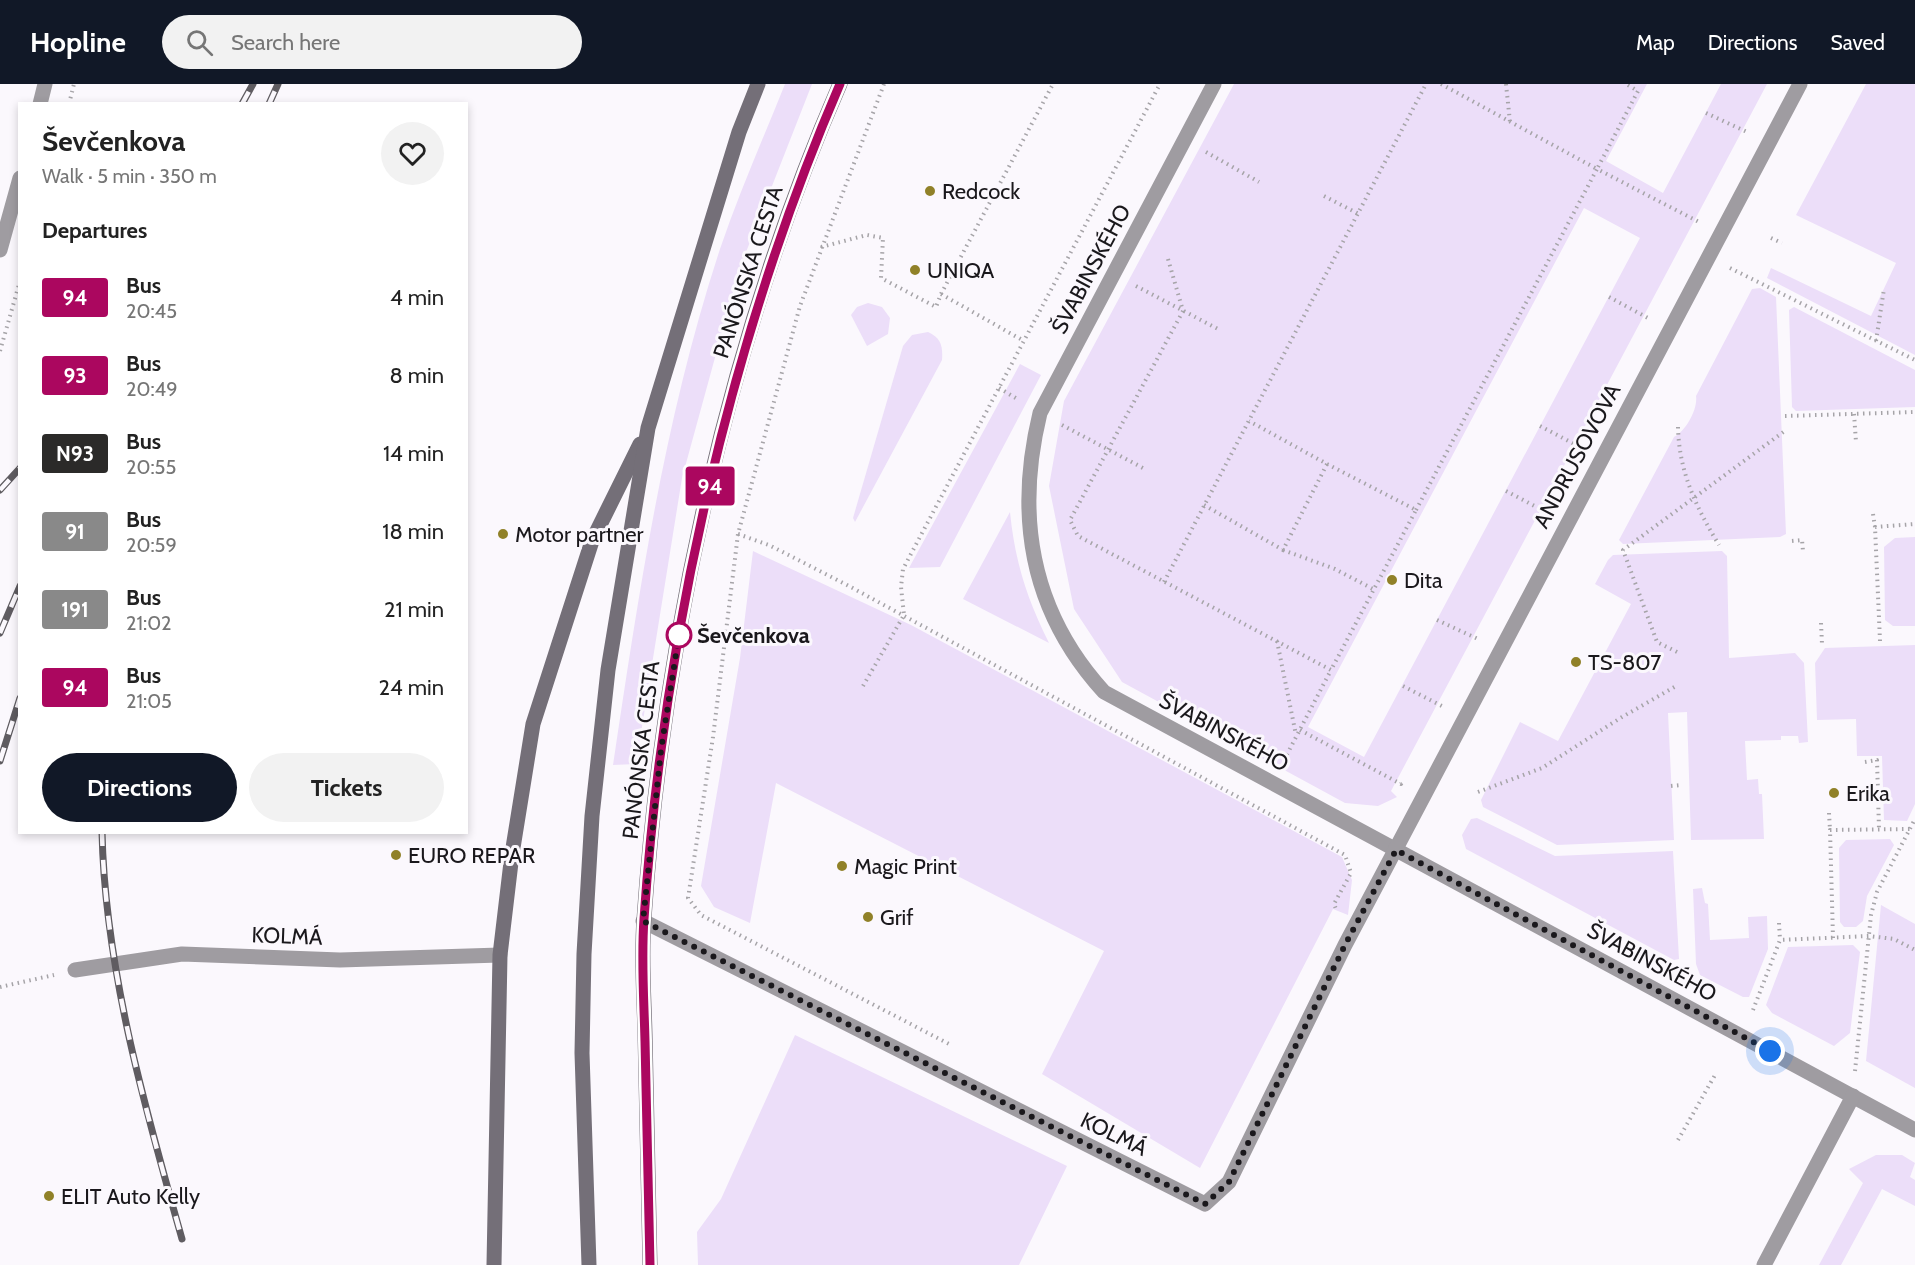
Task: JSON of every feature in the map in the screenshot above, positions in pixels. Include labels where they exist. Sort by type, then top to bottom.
[{"type":"main road","name":"PANÓNSKA CESTA","points":[[589,1265],[582,1053],[591,826],[608,670],[648,428],[739,132],[758,84]]},
{"type":"main road","name":"PANÓNSKA CESTA","points":[[650,1265],[643,921],[661,750],[678,642],[717,455],[768,274],[794,198],[840,84]]},
{"type":"main road","points":[[494,1265],[500,955],[512,854],[533,724],[592,541],[648,428]]},
{"type":"street","points":[[40,102],[45,84]]},
{"type":"street","name":"ŠVABINSKÉHO","points":[[1214,84],[1040,413],[1028,472],[1029,522],[1039,574],[1069,646],[1104,692],[1915,1130]]},
{"type":"street","name":"ANDRUSOVOVA","points":[[1396,850],[1707,256],[1800,84]]},
{"type":"street","points":[[0,250],[18,185]]},
{"type":"street","name":"KOLMÁ","points":[[643,921],[1205,1204],[1229,1182],[1345,945],[1396,850]]},
{"type":"street","name":"KOLMÁ","points":[[75,970],[182,954],[340,960],[500,955]]},
{"type":"street","points":[[1764,1265],[1853,1096]]},
{"type":"path","points":[[70,102],[74,84]]},
{"type":"path","points":[[884,84],[800,306],[738,534],[713,737],[688,898],[701,915],[952,1046]]},
{"type":"path","points":[[821,247],[867,235],[883,238],[881,278],[936,306],[1053,84]]},
{"type":"path","points":[[863,686],[904,615],[901,587],[903,570],[1160,84]]},
{"type":"path","points":[[1164,582],[1426,84]]},
{"type":"path","points":[[1441,84],[1699,222],[1707,256],[1915,360]]},
{"type":"path","points":[[1506,84],[1510,122]]},
{"type":"path","points":[[1626,84],[1638,90]]},
{"type":"path","points":[[1259,808],[1641,84]]},
{"type":"path","points":[[1706,113],[1747,132]]},
{"type":"path","points":[[1184,142],[1259,182]]},
{"type":"path","points":[[1323,196],[1359,214]]},
{"type":"path","points":[[1693,233],[1699,222]]},
{"type":"path","points":[[1771,238],[1782,243]]},
{"type":"path","points":[[1168,259],[1183,311],[1070,520],[1078,536],[1331,670]]},
{"type":"path","points":[[1114,274],[1218,329]]},
{"type":"path","points":[[0,351],[18,288]]},
{"type":"path","points":[[1876,340],[1884,289]]},
{"type":"path","points":[[941,294],[1024,340]]},
{"type":"path","points":[[1609,297],[1648,318]]},
{"type":"path","points":[[1643,327],[1654,307]]},
{"type":"path","points":[[999,388],[1040,413],[1143,468]]},
{"type":"path","points":[[1785,416],[1915,412]]},
{"type":"path","points":[[1854,414],[1856,442]]},
{"type":"path","points":[[1249,421],[1416,510]]},
{"type":"path","points":[[1540,426],[1580,447]]},
{"type":"path","points":[[1678,427],[1683,470],[1692,499],[1719,545]]},
{"type":"path","points":[[1677,652],[1657,642],[1623,550],[1786,430]]},
{"type":"path","points":[[1575,456],[1585,437]]},
{"type":"path","points":[[1283,550],[1327,464]]},
{"type":"path","points":[[1506,491],[1546,512]]},
{"type":"path","points":[[1540,521],[1551,502]]},
{"type":"path","points":[[1204,505],[1283,550],[1335,569],[1373,589]]},
{"type":"path","points":[[1874,514],[1880,642]]},
{"type":"path","points":[[1875,527],[1915,524]]},
{"type":"path","points":[[738,534],[769,545],[904,615],[1345,855],[1351,873],[1334,904],[1345,945]]},
{"type":"path","points":[[1792,541],[1802,540],[1803,551]]},
{"type":"path","points":[[1437,620],[1478,639]]},
{"type":"path","points":[[1821,623],[1822,644]]},
{"type":"path","points":[[1473,649],[1483,630]]},
{"type":"path","points":[[1277,641],[1296,736]]},
{"type":"path","points":[[1478,792],[1542,768],[1622,717],[1678,685]]},
{"type":"path","points":[[1403,686],[1443,706]]},
{"type":"path","points":[[1437,716],[1448,696]]},
{"type":"path","points":[[1300,730],[1401,784],[1406,775]]},
{"type":"path","points":[[1864,762],[1877,760],[1880,829]]},
{"type":"path","points":[[1671,786],[1681,785]]},
{"type":"path","points":[[1829,813],[1833,938]]},
{"type":"path","points":[[1853,1096],[1869,936],[1877,892],[1915,819]]},
{"type":"path","points":[[1830,830],[1910,829]]},
{"type":"path","points":[[1753,1010],[1780,940],[1779,923]]},
{"type":"path","points":[[1780,940],[1869,936],[1894,939],[1915,950]]},
{"type":"path","points":[[0,987],[75,970]]},
{"type":"path","points":[[1678,1140],[1716,1075]]},
{"type":"shaded area","points":[[785,84],[812,84],[739,270],[682,478],[636,764],[613,765],[644,569],[684,376],[720,249]]},
{"type":"shaded area","points":[[1234,84],[1647,84],[1606,161],[1663,193],[1721,84],[1767,84],[1391,791],[1397,797],[1378,806],[1345,803],[1122,682],[1074,609],[1049,486],[1064,401]],"holes":[[[1584,208],[1640,238],[1364,757],[1308,727]]]},
{"type":"shaded area","points":[[1866,84],[1915,84],[1915,355],[1767,278],[1771,268],[1871,316],[1896,263],[1796,215]]},
{"type":"shaded area","points":[[1760,288],[1776,297],[1786,534],[1780,537],[1623,544],[1619,540],[1674,437],[1683,430],[1690,419],[1695,407],[1696,396],[1752,289]]},
{"type":"shaded area","points":[[868,303],[882,307],[890,318],[888,334],[867,346],[851,315],[857,307]]},
{"type":"shaded area","points":[[1794,307],[1915,370],[1915,407],[1796,411],[1792,407],[1789,310]]},
{"type":"shaded area","points":[[928,332],[940,343],[942,360],[855,522],[853,518],[903,346],[912,335]]},
{"type":"shaded area","points":[[1020,364],[1041,375],[940,567],[909,568]]},
{"type":"shaded area","points":[[1010,512],[1023,580],[1049,643],[963,599]]},
{"type":"shaded area","points":[[1915,537],[1915,626],[1893,626],[1885,620],[1884,547],[1895,538]]},
{"type":"shaded area","points":[[753,551],[911,625],[1342,857],[1352,880],[1348,915],[1333,909],[1200,1168],[1042,1074],[1104,951],[776,783],[750,923],[714,907],[701,886],[740,658]]},
{"type":"shaded area","points":[[1722,551],[1727,556],[1729,658],[1795,653],[1804,663],[1808,742],[1799,743],[1798,736],[1781,736],[1781,740],[1745,741],[1747,780],[1758,779],[1759,794],[1762,794],[1764,839],[1691,840],[1687,712],[1668,713],[1674,840],[1557,845],[1483,807],[1481,800],[1520,722],[1558,741],[1631,604],[1595,584],[1608,560],[1613,555]]},
{"type":"shaded area","points":[[1915,645],[1915,804],[1907,821],[1884,820],[1882,756],[1857,756],[1856,719],[1817,720],[1815,663],[1825,648]]},
{"type":"shaded area","points":[[1477,818],[1555,856],[1673,851],[1679,959],[1674,960],[1466,849],[1462,835],[1471,819]]},
{"type":"shaded area","points":[[1890,839],[1894,845],[1867,896],[1863,921],[1856,927],[1844,927],[1840,922],[1839,848],[1846,840]]},
{"type":"shaded area","points":[[1702,888],[1705,903],[1708,904],[1710,940],[1749,938],[1748,917],[1767,916],[1768,949],[1749,997],[1743,997],[1700,975],[1696,964],[1693,889]]},
{"type":"shaded area","points":[[1881,905],[1915,924],[1915,1088],[1866,1061]]},
{"type":"shaded area","points":[[1853,945],[1860,952],[1850,1033],[1834,1046],[1772,1013],[1766,1005],[1788,947]]},
{"type":"shaded area","points":[[795,1035],[1067,1166],[1019,1265],[698,1265],[697,1232],[721,1199]]},
{"type":"shaded area","points":[[1876,1155],[1902,1155],[1915,1163],[1910,1177],[1915,1180],[1915,1206],[1882,1189],[1841,1265],[1819,1265],[1863,1183],[1849,1169]]},
{"type":"railway","points":[[243,102],[253,84]]},
{"type":"railway","points":[[270,102],[278,84]]},
{"type":"railway","points":[[0,490],[18,470]]},
{"type":"railway","points":[[0,633],[18,591]]},
{"type":"railway","points":[[0,761],[18,704]]},
{"type":"railway","points":[[102,834],[111,935],[129,1038],[182,1239]]},
{"type":"bus line","name":"94","points":[[650,1265],[643,921],[661,750],[678,642],[717,455],[747,345],[794,198],[840,84]]},
{"type":"place","name":"Redcock","points":[[930,191]]},
{"type":"place","name":"UNIQA","points":[[915,270]]},
{"type":"place","name":"Motor partner","points":[[503,534]]},
{"type":"place","name":"Dita","points":[[1392,580]]},
{"type":"place","name":"Ševčenkova","points":[[679,635]]},
{"type":"place","name":"TS-807","points":[[1576,662]]},
{"type":"place","name":"Erika","points":[[1834,793]]},
{"type":"place","name":"EURO REPAR","points":[[396,855]]},
{"type":"place","name":"Magic Print","points":[[842,866]]},
{"type":"place","name":"Grif","points":[[868,917]]},
{"type":"place","name":"ELIT Auto Kelly","points":[[49,1196]]},
{"type":"route","points":[[679,635],[661,750],[643,921],[1205,1204],[1229,1182],[1345,945],[1396,850],[1770,1051]]}]
